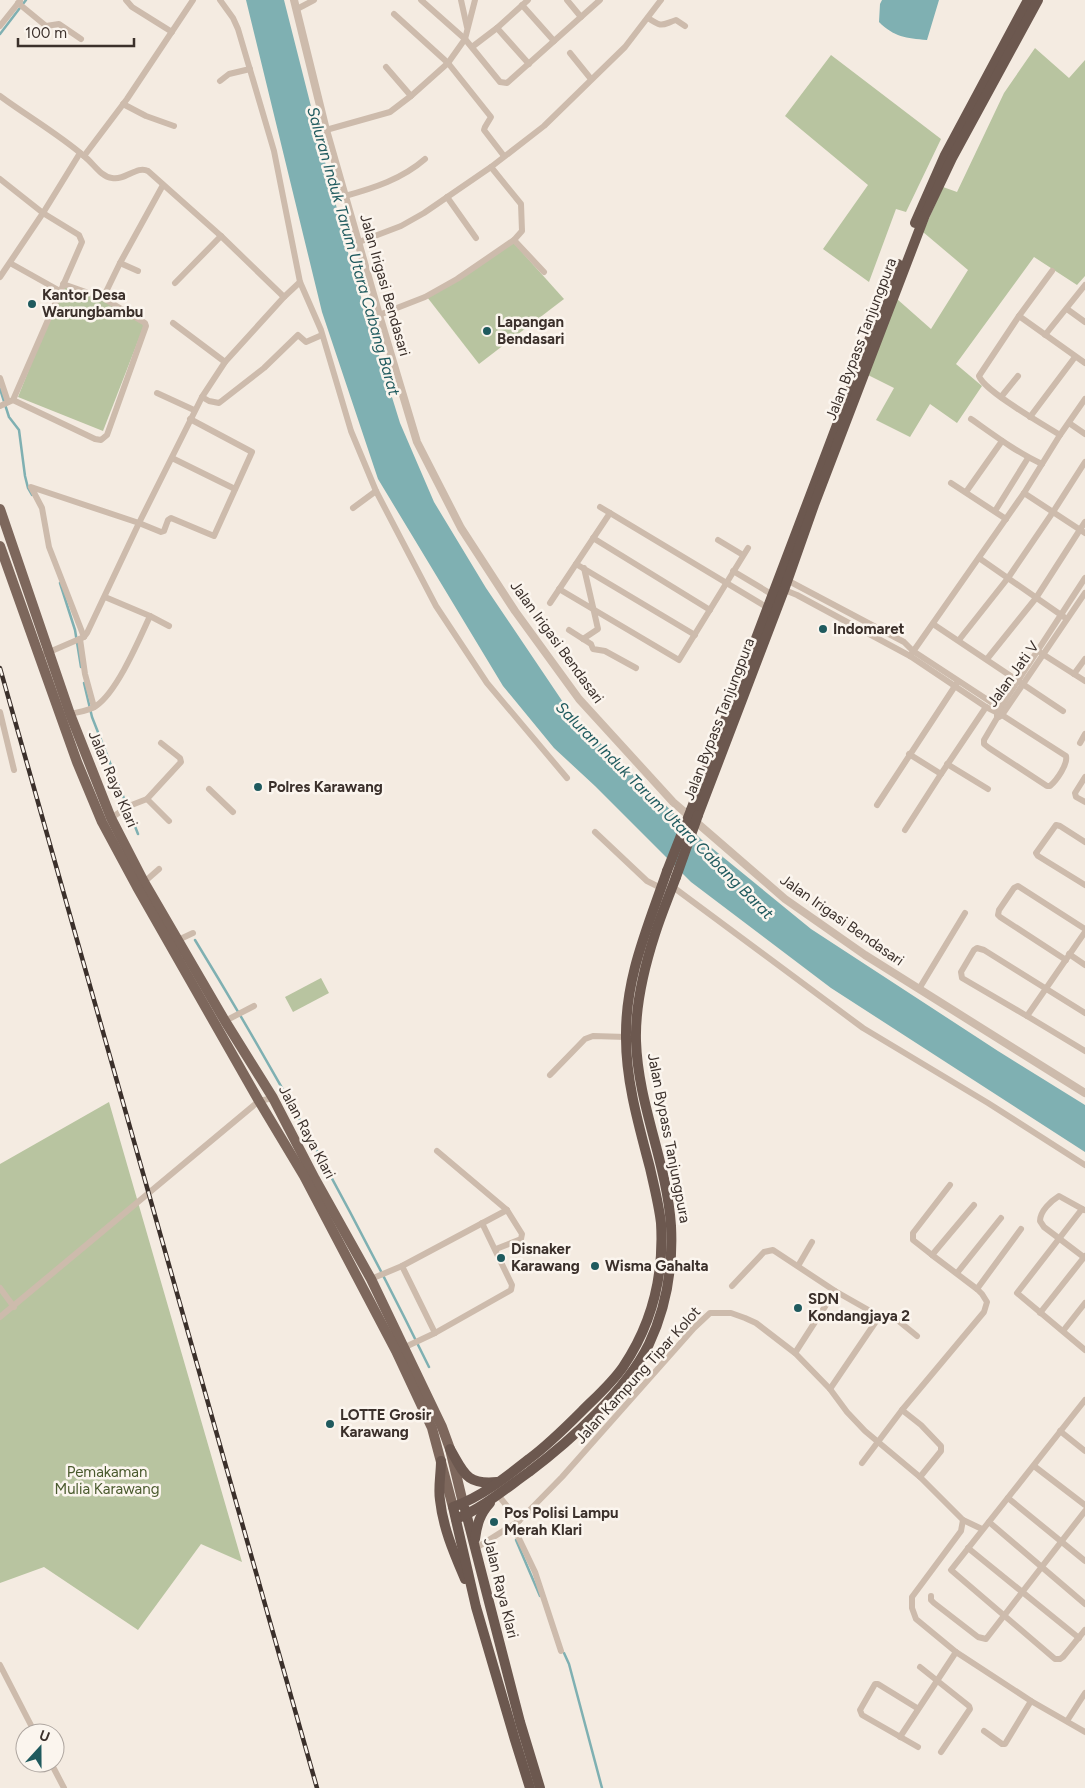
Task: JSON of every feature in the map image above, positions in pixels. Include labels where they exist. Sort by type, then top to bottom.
[{"type":"highway","name":"Jalan Bypass Tanjungpura","points":[[694,813],[919,212],[945,155],[1028,0]]},
{"type":"highway","name":"Jalan Bypass Tanjungpura","points":[[456,1519],[498,1495],[567,1441],[623,1383],[649,1345],[665,1300],[671,1255],[671,1226],[666,1192],[639,1077],[636,1040],[644,973],[655,933],[694,813],[768,608],[780,586],[925,215],[952,158],[1038,0]]},
{"type":"highway","name":"Jalan Bypass Tanjungpura","points":[[453,1507],[463,1504],[500,1481],[546,1447],[622,1368],[640,1336],[655,1296],[660,1266],[661,1222],[629,1074],[626,1037],[629,989],[634,966],[661,888],[672,878]]},
{"type":"highway","points":[[450,1450],[464,1472],[472,1480],[484,1483],[500,1481]]},
{"type":"highway","points":[[441,1461],[440,1498],[442,1519],[448,1539],[476,1607]]},
{"type":"highway","points":[[475,1545],[477,1523],[484,1510],[498,1495]]},
{"type":"highway","name":"Jalan Raya Klari","points":[[463,1504],[520,1722],[540,1788]]},
{"type":"highway","name":"Jalan Raya Klari","points":[[453,1507],[476,1607],[514,1740],[530,1788]]},
{"type":"main road","name":"Jalan Raya Klari","points":[[0,509],[77,762],[102,822],[182,938],[225,1020],[273,1098],[315,1179],[378,1277],[442,1427],[450,1450],[463,1504]]},
{"type":"main road","name":"Jalan Raya Klari","points":[[0,546],[111,818],[144,881]]},
{"type":"main road","name":"Jalan Raya Klari","points":[[182,938],[258,1101],[408,1346],[453,1507]]},
{"type":"street","points":[[126,0],[132,7],[172,32]]},
{"type":"street","points":[[0,277],[82,154],[123,104],[193,0]]},
{"type":"street","points":[[220,0],[233,18],[238,29],[274,151],[300,282],[322,335],[351,431],[376,491],[436,606],[487,683],[567,778]]},
{"type":"street","name":"Jalan Irigasi Bendasari","points":[[294,0],[326,130],[417,442],[461,528],[515,611],[579,699],[620,746],[674,802],[761,879],[838,937],[1085,1093]]},
{"type":"street","points":[[297,9],[314,0]]},
{"type":"street","points":[[461,0],[468,30]]},
{"type":"street","points":[[326,130],[390,112],[412,96],[448,63],[465,39],[475,0]]},
{"type":"street","points":[[567,0],[581,17]]},
{"type":"street","points":[[423,1],[465,39],[500,82],[507,83],[600,0]]},
{"type":"street","points":[[359,242],[402,226],[424,213],[491,167],[544,126],[625,47],[661,0]]},
{"type":"street","points":[[472,48],[525,2],[554,41]]},
{"type":"street","points":[[0,26],[21,4],[46,26],[59,24],[81,38]]},
{"type":"street","points":[[394,14],[448,63],[491,117],[484,130],[504,156]]},
{"type":"street","points":[[648,18],[663,26],[676,20],[685,26]]},
{"type":"street","points":[[497,28],[529,64]]},
{"type":"street","points":[[570,53],[591,79]]},
{"type":"street","points":[[386,67],[412,96]]},
{"type":"street","points":[[220,80],[229,74],[250,69]]},
{"type":"street","points":[[0,96],[82,154],[104,175],[112,178],[123,178],[144,169],[221,236],[284,297]]},
{"type":"street","points":[[123,104],[142,115],[174,126]]},
{"type":"street","points":[[346,196],[375,188],[402,176],[425,159]]},
{"type":"street","points":[[379,315],[430,295],[514,240],[522,231],[521,204],[491,167]]},
{"type":"street","points":[[0,179],[43,213],[72,231],[81,238],[82,242],[6,403]]},
{"type":"street","points":[[103,298],[163,185]]},
{"type":"street","points":[[447,198],[476,238]]},
{"type":"street","points":[[176,283],[221,236]]},
{"type":"street","points":[[514,240],[544,272]]},
{"type":"street","points":[[10,263],[60,291]]},
{"type":"street","points":[[120,263],[138,271]]},
{"type":"street","points":[[1052,271],[979,376],[980,381],[1001,397],[1060,435]]},
{"type":"street","points":[[44,653],[80,639],[105,597],[139,523],[202,396],[225,362],[300,282]]},
{"type":"street","points":[[6,403],[95,439],[101,440],[104,438],[146,329],[145,323],[103,298],[63,284]]},
{"type":"street","points":[[1045,335],[1085,285]]},
{"type":"street","points":[[1067,309],[1085,322]]},
{"type":"street","points":[[1019,316],[1085,363]]},
{"type":"street","points":[[173,323],[225,362]]},
{"type":"street","points":[[202,396],[209,401],[220,403],[264,368],[298,336],[306,342],[322,335]]},
{"type":"street","points":[[1030,417],[1075,357]]},
{"type":"street","points":[[1001,397],[1018,376]]},
{"type":"street","points":[[0,378],[6,403]]},
{"type":"street","points":[[157,393],[194,410]]},
{"type":"street","points":[[911,654],[980,558],[1085,399]]},
{"type":"street","points":[[971,418],[1028,458],[1042,464]]},
{"type":"street","points":[[91,708],[80,639],[49,547],[42,508],[31,487],[163,532],[168,520],[171,518],[214,536],[252,452],[190,419]]},
{"type":"street","points":[[1069,423],[1085,434]]},
{"type":"street","points":[[966,492],[1002,441]]},
{"type":"street","points":[[172,458],[235,488]]},
{"type":"street","points":[[995,511],[1028,458]]},
{"type":"street","points":[[959,640],[1008,578],[1085,462]]},
{"type":"street","points":[[951,483],[1006,519]]},
{"type":"street","points":[[353,508],[376,491]]},
{"type":"street","points":[[1024,493],[1082,531]]},
{"type":"street","points":[[600,507],[768,608]]},
{"type":"street","points":[[550,603],[610,513]]},
{"type":"street","points":[[987,659],[1036,598],[1082,531],[1085,522]]},
{"type":"street","points":[[593,538],[710,610]]},
{"type":"street","points":[[718,540],[743,556]]},
{"type":"street","points":[[559,589],[679,660],[748,548]]},
{"type":"street","points":[[980,558],[1067,619]]},
{"type":"street","points":[[576,564],[695,635]]},
{"type":"street","points":[[583,638],[598,630],[584,568]]},
{"type":"street","points":[[733,571],[780,586],[904,642],[911,654]]},
{"type":"street","name":"Jalan Jati V","points":[[1040,653],[1061,615],[1085,578]]},
{"type":"street","points":[[780,586],[911,654],[999,713]]},
{"type":"street","name":"Jalan Jati V","points":[[999,713],[1066,756],[1067,760],[1054,783],[1050,786],[1047,786],[989,748],[984,744],[984,740],[999,713],[1020,682],[1085,593]]},
{"type":"street","points":[[105,597],[169,626]]},
{"type":"street","points":[[70,714],[91,708],[112,688],[122,674],[150,616]]},
{"type":"street","points":[[933,624],[1064,710]]},
{"type":"street","points":[[569,630],[591,644],[593,649],[605,651],[636,668]]},
{"type":"street","points":[[1040,653],[1085,681]]},
{"type":"street","points":[[1074,674],[1085,659]]},
{"type":"street","points":[[957,684],[986,707],[999,713]]},
{"type":"street","points":[[877,805],[957,684]]},
{"type":"street","points":[[904,830],[986,707]]},
{"type":"street","points":[[0,712],[14,770]]},
{"type":"street","points":[[1080,743],[1085,734]]},
{"type":"street","points":[[111,818],[146,799],[182,762],[180,758],[161,743]]},
{"type":"street","points":[[910,754],[940,774]]},
{"type":"street","points":[[947,764],[988,789]]},
{"type":"street","points":[[1085,777],[1076,793],[1076,797],[1085,802]]},
{"type":"street","points":[[209,789],[233,812]]},
{"type":"street","points":[[146,799],[170,821]]},
{"type":"street","points":[[1085,842],[1056,825],[1036,853],[1085,885]]},
{"type":"street","points":[[595,832],[647,881],[661,888]]},
{"type":"street","points":[[144,881],[158,869]]},
{"type":"street","points":[[672,878],[719,920],[863,1028],[988,1103],[1085,1165]]},
{"type":"street","points":[[1028,1016],[1068,957],[1085,931],[1018,886],[1014,888],[999,910],[998,915],[1068,957],[1085,965]]},
{"type":"street","points":[[919,989],[965,913]]},
{"type":"street","points":[[1085,1012],[984,950],[977,948],[974,950],[961,972],[962,978],[1085,1051]]},
{"type":"street","points":[[225,1020],[254,1006]]},
{"type":"street","points":[[550,1075],[585,1039],[593,1036],[626,1037]]},
{"type":"street","points":[[0,1317],[258,1101],[273,1098]]},
{"type":"street","points":[[437,1151],[506,1210],[522,1234],[521,1239],[496,1249]]},
{"type":"street","points":[[862,1463],[902,1410],[984,1312],[987,1302],[982,1294],[913,1240],[912,1233],[950,1185]]},
{"type":"street","points":[[1040,1313],[1085,1257],[1059,1237],[1044,1227],[1040,1221],[1040,1216],[1058,1196],[1084,1210],[1059,1237],[1017,1293],[1020,1297],[1040,1313],[1063,1331],[1085,1349]]},
{"type":"street","points":[[932,1255],[974,1205]]},
{"type":"street","points":[[378,1277],[506,1210]]},
{"type":"street","points":[[957,1273],[1001,1218]]},
{"type":"street","points":[[408,1346],[435,1334],[511,1290],[512,1285],[482,1223]]},
{"type":"street","points":[[977,1289],[1021,1230]]},
{"type":"street","points":[[798,1266],[812,1242]]},
{"type":"street","points":[[732,1286],[768,1250],[777,1252],[834,1291],[879,1316]]},
{"type":"street","points":[[402,1266],[435,1334]]},
{"type":"street","points":[[0,1288],[14,1307]]},
{"type":"street","points":[[795,1353],[834,1291]]},
{"type":"street","points":[[1063,1331],[1085,1303]]},
{"type":"street","name":"Jalan Kampung Tipar Kolot","points":[[475,1545],[516,1523],[562,1477],[710,1312],[731,1313],[756,1323],[795,1353],[830,1389],[847,1412],[865,1431],[920,1477],[963,1520],[982,1529]]},
{"type":"street","points":[[830,1389],[879,1316],[886,1313],[890,1314],[917,1336]]},
{"type":"street","points":[[1085,1400],[1082,1409],[1060,1431],[951,1570],[1055,1659],[1063,1657],[1085,1630]]},
{"type":"street","points":[[902,1410],[921,1424],[941,1446],[941,1451],[920,1477]]},
{"type":"street","points":[[1060,1431],[1085,1451]]},
{"type":"street","points":[[1034,1466],[1085,1505]]},
{"type":"street","points":[[498,1495],[516,1523],[535,1572],[561,1651]]},
{"type":"street","points":[[1008,1498],[1085,1561]]},
{"type":"street","points":[[931,1596],[931,1600],[934,1603],[982,1639],[986,1639],[1085,1510]]},
{"type":"street","points":[[963,1520],[961,1531],[912,1597],[912,1608],[916,1619],[956,1652],[1031,1701],[1085,1732]]},
{"type":"street","points":[[989,1522],[1085,1604]]},
{"type":"street","points":[[968,1548],[1079,1638]]},
{"type":"street","points":[[900,1738],[917,1708],[956,1652]]},
{"type":"street","points":[[0,1665],[30,1723]]},
{"type":"street","points":[[920,1667],[969,1706],[970,1709],[941,1752]]},
{"type":"street","points":[[917,1708],[878,1684],[873,1686],[860,1712],[900,1738],[918,1747]]},
{"type":"street","points":[[1067,1721],[1085,1693]]},
{"type":"street","points":[[984,1731],[1002,1744],[1005,1744],[1031,1701]]},
{"type":"street","points":[[56,1773],[64,1788]]},
{"type":"green space","points":[[1035,48],[1069,78],[1085,60],[1085,276],[1077,285],[1034,257],[956,364],[982,386],[957,423],[930,404],[910,437],[876,420],[894,388],[868,375],[897,299],[931,329],[968,270],[923,232],[943,187],[957,192],[1004,93]]},
{"type":"green space","points":[[831,55],[941,139],[906,212],[896,209],[869,282],[823,249],[868,185],[785,116]]},
{"type":"green space","name":"Lapangan Bendasari","points":[[512,241],[564,299],[479,364],[427,297]]},
{"type":"green space","points":[[63,284],[103,298],[145,323],[103,431],[18,397]]},
{"type":"green space","points":[[321,978],[329,993],[293,1012],[285,997]]},
{"type":"green space","name":"Pemakaman Mulia Karawang","points":[[109,1102],[242,1562],[201,1544],[138,1630],[44,1567],[0,1583],[0,1164]]},
{"type":"water","name":"Saluran Induk Tarum Utara Cabang Barat","points":[[246,0],[284,0],[352,268],[400,423],[434,502],[486,588],[573,717],[702,840],[811,929],[998,1051],[1085,1105],[1085,1152],[831,988],[691,882],[595,786],[554,748],[503,686],[378,479],[322,312]]},
{"type":"water","points":[[882,0],[939,0],[927,40],[895,34],[879,22]]},
{"type":"waterway","points":[[0,34],[26,0]]},
{"type":"waterway","points":[[0,389],[9,417],[19,430],[25,476],[32,495]]},
{"type":"waterway","points":[[60,583],[75,630],[81,667]]},
{"type":"waterway","points":[[84,683],[92,717],[138,834]]},
{"type":"waterway","points":[[195,940],[317,1151],[429,1367]]},
{"type":"waterway","points":[[516,1540],[540,1596]]},
{"type":"waterway","points":[[564,1653],[569,1664],[602,1788]]},
{"type":"railway","points":[[0,668],[317,1788]]},
{"type":"place","name":"Kantor Desa Warungbambu","points":[[32,304]]},
{"type":"place","name":"Lapangan Bendasari","points":[[487,331]]},
{"type":"place","name":"Indomaret","points":[[823,629]]},
{"type":"place","name":"Polres Karawang","points":[[258,787]]},
{"type":"place","name":"Disnaker Karawang","points":[[501,1258]]},
{"type":"place","name":"Wisma Gahalta","points":[[595,1266]]},
{"type":"place","name":"SDN Kondangjaya 2","points":[[798,1308]]},
{"type":"place","name":"LOTTE Grosir Karawang","points":[[330,1424]]},
{"type":"place","name":"Pos Polisi Lampu Merah Klari","points":[[494,1522]]}]
